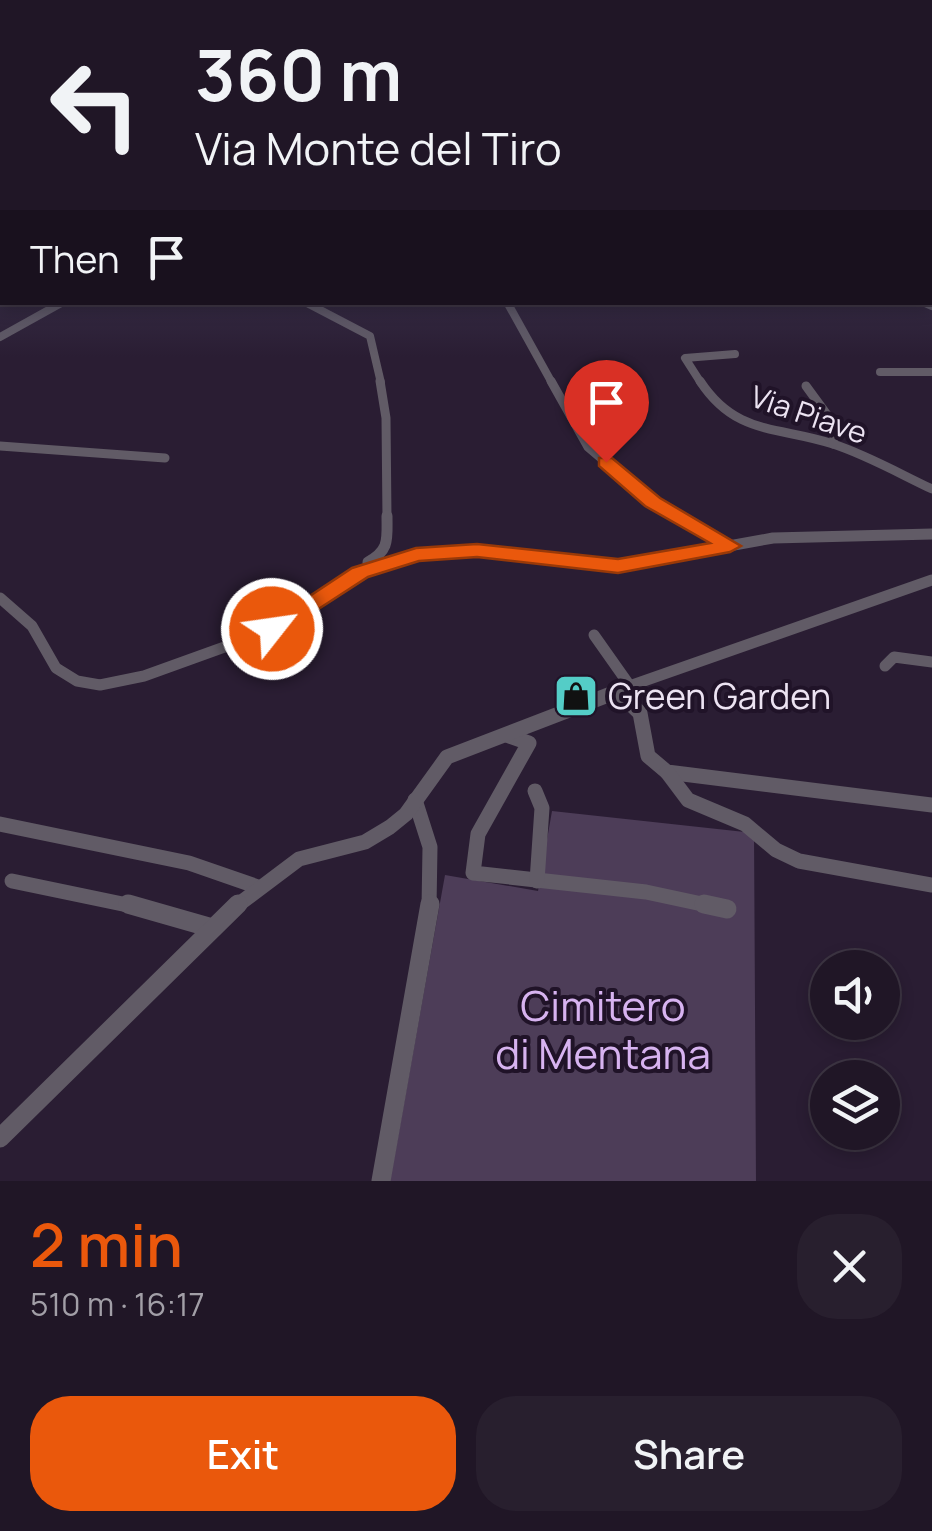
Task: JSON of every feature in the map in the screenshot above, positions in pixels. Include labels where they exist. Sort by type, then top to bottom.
[{"type":"street","points":[[0,336],[57,305]]},
{"type":"street","points":[[0,598],[32,626],[46,656],[60,671],[76,682],[105,684],[144,676],[265,632],[365,570],[386,546],[386,422],[376,348],[369,335],[311,305]]},
{"type":"street","points":[[509,305],[588,447],[652,502],[730,546]]},
{"type":"street","name":"Via Piave","points":[[735,354],[686,357],[697,382],[714,403],[760,430],[833,444],[932,489]]},
{"type":"street","points":[[880,372],[932,372]]},
{"type":"street","points":[[806,386],[836,427],[833,444]]},
{"type":"street","points":[[0,446],[165,458]]},
{"type":"street","points":[[365,570],[438,551],[491,552],[618,566],[799,536],[932,534]]},
{"type":"street","points":[[0,1138],[258,887],[299,859],[365,842],[406,814],[447,757],[509,736],[623,688],[932,580]]},
{"type":"street","points":[[594,636],[640,712],[648,756],[667,772],[691,805],[705,814],[740,822],[782,854],[824,868],[932,885]]},
{"type":"street","points":[[885,666],[894,657],[932,662]]},
{"type":"street","points":[[509,736],[529,743],[478,834],[473,873],[646,892],[727,909]]},
{"type":"street","points":[[667,772],[932,805]]},
{"type":"street","points":[[535,792],[542,808],[537,881]]},
{"type":"street","points":[[381,1181],[430,898],[430,847],[416,800]]},
{"type":"street","points":[[0,824],[180,861],[258,887]]},
{"type":"street","points":[[12,882],[120,902],[212,928]]},
{"type":"green space","name":"Cimitero di Mentana","points":[[552,811],[754,833],[756,1181],[390,1181],[445,875],[538,891]]},
{"type":"place","name":"Green Garden","points":[[576,696]]},
{"type":"route","points":[[272,629],[360,572],[416,554],[477,551],[618,566],[730,546],[652,502],[606,462]]}]
